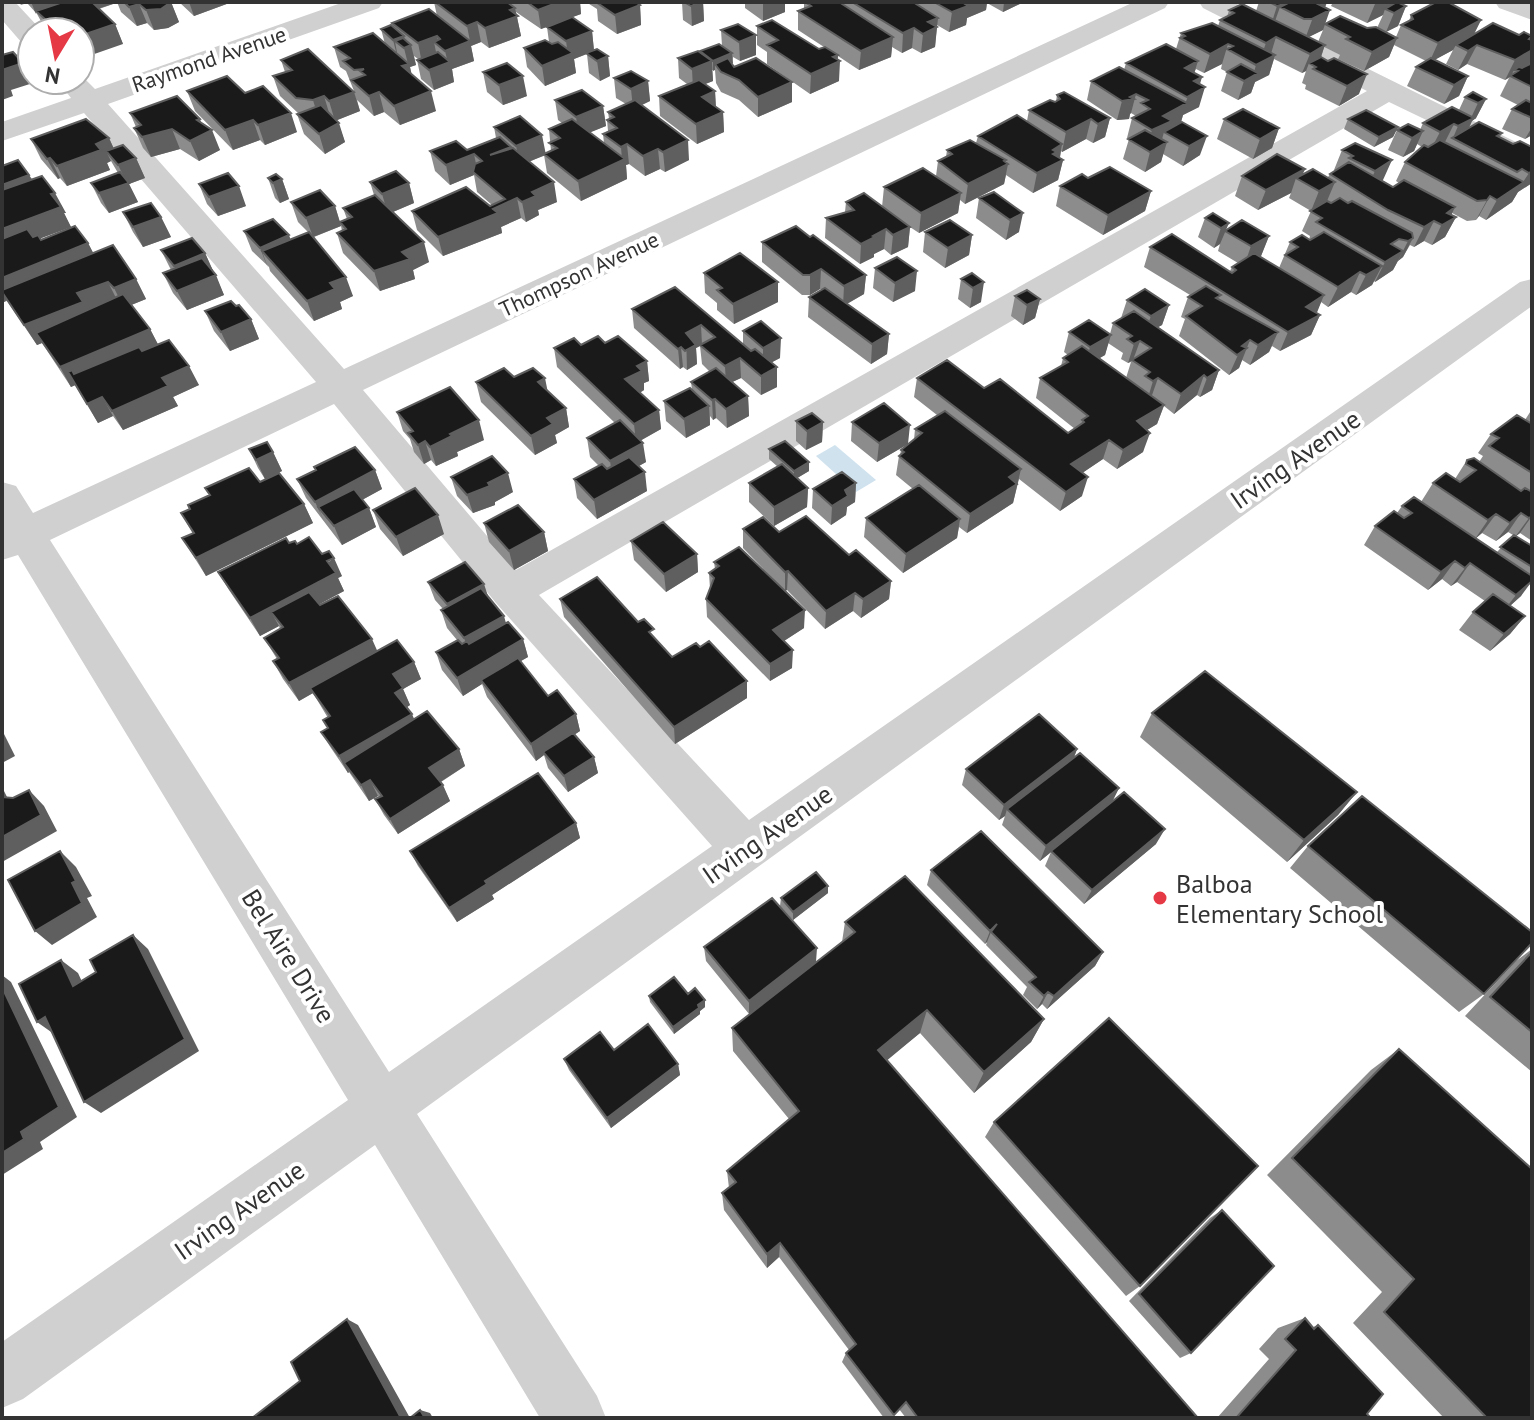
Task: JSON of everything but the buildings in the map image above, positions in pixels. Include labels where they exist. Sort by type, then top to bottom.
[{"type":"street","name":"Raymond Avenue","points":[[96,85],[370,2]]},
{"type":"street","name":"Thompson Avenue","points":[[10,525],[340,387],[1156,2]]},
{"type":"street","points":[[1212,2],[1532,162]]},
{"type":"street","points":[[1508,2],[1532,12]]},
{"type":"street","points":[[2,4],[16,19]]},
{"type":"street","points":[[511,592],[1389,90]]},
{"type":"street","name":"Raymond Avenue","points":[[2,132],[69,96]]},
{"type":"street","points":[[85,96],[340,387],[511,592],[745,849]]},
{"type":"street","name":"Irving Avenue","points":[[2,1378],[1532,290]]},
{"type":"street","name":"Bel Aire Drive","points":[[10,525],[384,1107],[575,1418]]},
{"type":"water","points":[[835,445],[876,480],[856,492],[816,456]]},
{"type":"place","name":"Balboa Elementary School","points":[[1160,898]]}]
